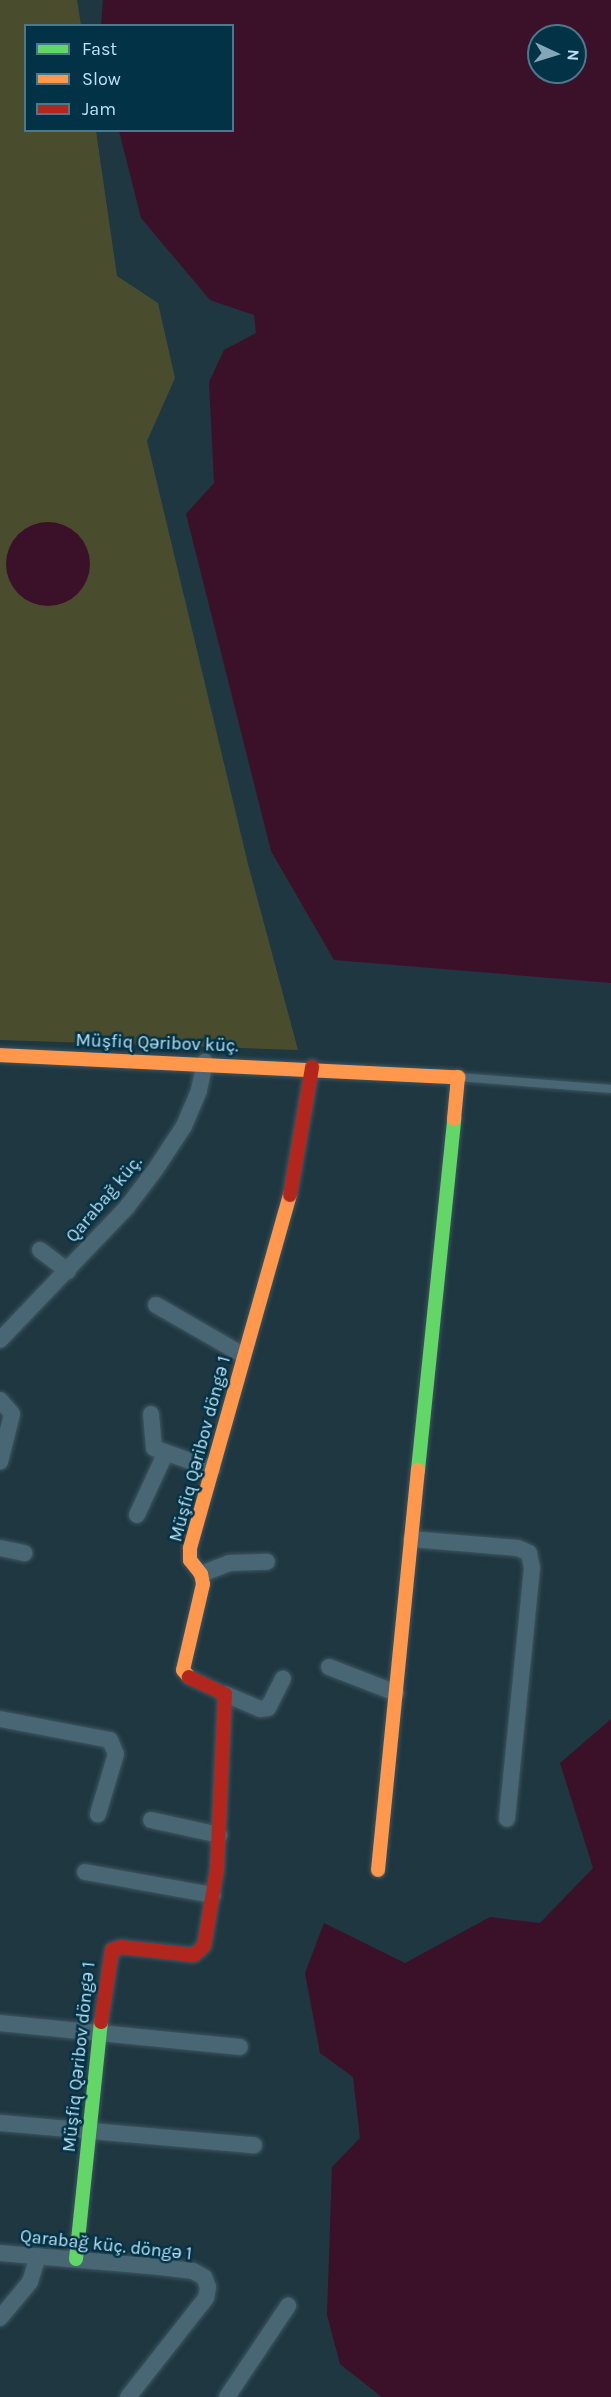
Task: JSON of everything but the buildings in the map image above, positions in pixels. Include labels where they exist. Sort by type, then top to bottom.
[{"type":"street","name":"Müşfiq Qəribov küç.","points":[[0,1055],[312,1067],[458,1077]]},
{"type":"street","name":"Qarabağ küç.","points":[[0,1340],[127,1208],[184,1126],[199,1090],[205,1062]]},
{"type":"street","name":"Müşfiq Qəribov döngə 1","points":[[76,2259],[98,2034],[112,1950],[121,1947],[200,1953],[213,1895],[219,1835],[225,1694],[189,1677],[183,1670],[203,1584],[201,1574],[190,1560],[190,1548],[294,1182],[312,1067]]},
{"type":"street","points":[[378,1870],[458,1077]]},
{"type":"street","points":[[40,1250],[68,1271]]},
{"type":"street","points":[[156,1305],[243,1355]]},
{"type":"street","points":[[0,1400],[12,1414],[0,1462]]},
{"type":"street","points":[[152,1414],[151,1441],[154,1448],[212,1469]]},
{"type":"street","points":[[137,1515],[166,1452]]},
{"type":"street","points":[[411,1539],[518,1548],[529,1553],[532,1568],[507,1819]]},
{"type":"street","points":[[0,1548],[24,1553]]},
{"type":"street","points":[[201,1574],[229,1563],[267,1562]]},
{"type":"street","points":[[329,1667],[396,1693]]},
{"type":"street","points":[[225,1694],[260,1709],[268,1708],[283,1679]]},
{"type":"street","points":[[0,1719],[110,1740],[116,1746],[116,1754],[98,1814]]},
{"type":"street","points":[[151,1820],[219,1835]]},
{"type":"street","points":[[85,1872],[213,1895]]},
{"type":"street","points":[[0,2023],[240,2047]]},
{"type":"street","points":[[0,2123],[254,2145]]},
{"type":"street","name":"Qarabağ küç. döngə 1","points":[[0,2253],[193,2271],[204,2277],[208,2287],[206,2298],[128,2397]]},
{"type":"street","points":[[0,2318],[30,2282],[38,2256]]},
{"type":"street","points":[[227,2397],[288,2306]]},
{"type":"lane","points":[[458,1077],[611,1089]]},
{"type":"green space","points":[[0,0],[77,0],[81,24],[24,24],[24,132],[96,132],[117,276],[158,303],[175,378],[147,441],[248,864],[298,1050],[0,1040]]},
{"type":"shaded area","points":[[103,0],[611,0],[611,983],[334,960],[271,851],[186,514],[214,483],[209,382],[224,350],[256,333],[254,315],[210,300],[141,218],[119,132],[234,132],[234,24],[101,24]]},
{"type":"shaded area","points":[[48,522],[64,525],[78,534],[87,548],[90,564],[87,580],[78,594],[64,603],[48,606],[32,603],[18,594],[9,580],[6,564],[9,548],[18,534],[32,525]]},
{"type":"shaded area","points":[[611,1719],[611,2397],[382,2397],[340,2364],[327,2315],[332,2167],[360,2138],[353,2077],[320,2053],[305,1973],[324,1923],[405,1963],[490,1917],[540,1923],[593,1868],[560,1763]]},
{"type":"traffic: fast","points":[[418,1470],[454,1119]]},
{"type":"traffic: fast","points":[[76,2259],[101,2022]]},
{"type":"traffic: slow","points":[[0,1055],[458,1077],[454,1119]]},
{"type":"traffic: slow","points":[[189,1677],[183,1670],[203,1584],[201,1574],[190,1560],[190,1548],[290,1195]]},
{"type":"traffic: slow","points":[[378,1870],[418,1470]]},
{"type":"traffic: jam","points":[[290,1195],[312,1067]]},
{"type":"traffic: jam","points":[[101,2022],[112,1950],[121,1947],[194,1955],[204,1946],[217,1869],[225,1694],[189,1677]]}]
